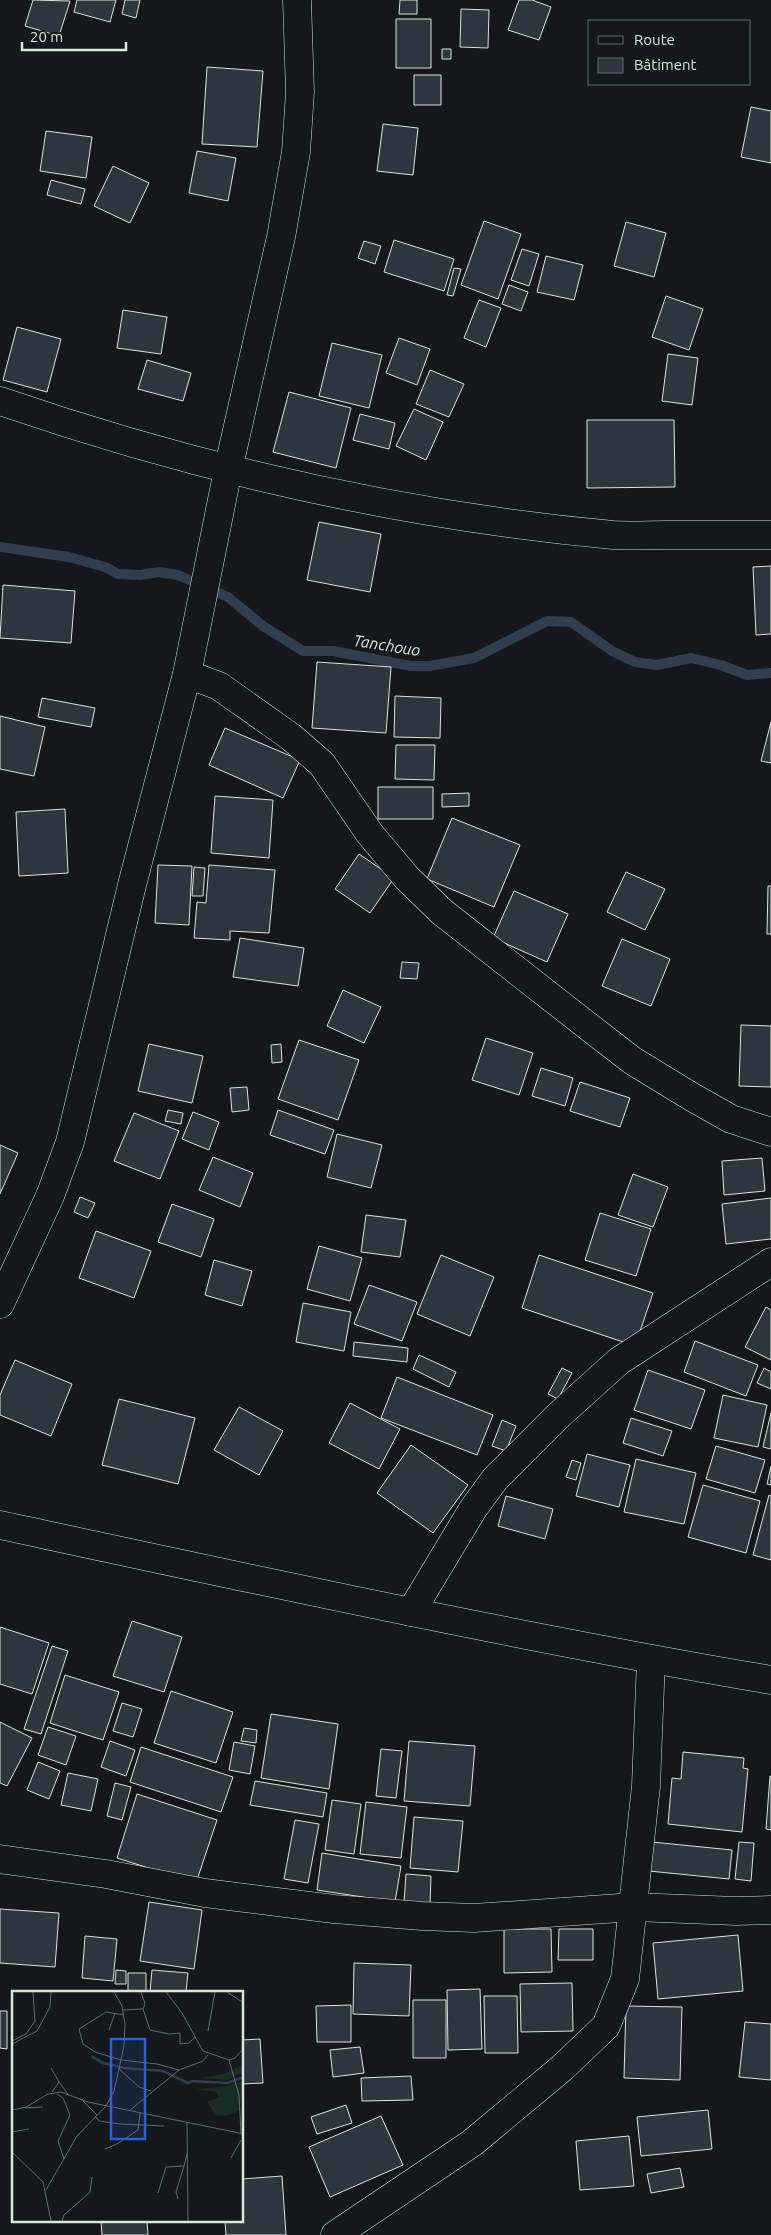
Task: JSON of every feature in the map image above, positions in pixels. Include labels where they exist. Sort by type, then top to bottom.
[{"type":"street","points":[[0,1304],[50,1196],[70,1142],[132,885],[187,674],[228,470],[281,237],[296,152],[300,92],[297,0]]},
{"type":"street","points":[[0,401],[74,426],[228,470],[320,491],[410,507],[512,523],[615,535],[771,536]]},
{"type":"street","points":[[187,674],[219,686],[291,737],[322,764],[370,834],[407,878],[442,912],[633,1061],[731,1119],[771,1132]]},
{"type":"street","points":[[411,1612],[473,1509],[495,1479],[559,1415],[619,1361],[771,1262]]},
{"type":"street","points":[[0,1524],[411,1612],[651,1660],[771,1680]]},
{"type":"street","points":[[335,2235],[472,2143],[562,2068],[606,2026],[625,1979],[634,1908],[646,1786],[651,1660]]},
{"type":"street","points":[[0,1859],[106,1874],[204,1892],[334,1909],[422,1916],[474,1918],[634,1908],[736,1912],[771,1910]]},
{"type":"building","points":[[33,0],[70,1],[59,36],[25,26]]},
{"type":"building","points":[[77,0],[116,0],[110,22],[74,12]]},
{"type":"building","points":[[125,0],[140,0],[136,18],[122,14]]},
{"type":"building","points":[[400,0],[417,0],[417,14],[399,14]]},
{"type":"building","points":[[519,0],[532,0],[551,7],[539,40],[508,30]]},
{"type":"building","points":[[461,9],[489,10],[488,48],[460,47]]},
{"type":"building","points":[[396,19],[431,19],[431,68],[396,68]]},
{"type":"building","points":[[442,49],[451,49],[451,59],[442,59]]},
{"type":"building","points":[[207,67],[263,71],[257,147],[202,144]]},
{"type":"building","points":[[414,75],[441,75],[441,105],[414,105]]},
{"type":"building","points":[[751,107],[771,111],[771,163],[741,157]]},
{"type":"building","points":[[383,124],[418,128],[413,175],[377,171]]},
{"type":"building","points":[[46,131],[92,137],[86,178],[40,171]]},
{"type":"building","points":[[197,151],[236,158],[228,201],[189,193]]},
{"type":"building","points":[[113,166],[149,183],[130,223],[94,206]]},
{"type":"building","points":[[51,180],[85,189],[81,204],[47,195]]},
{"type":"building","points":[[484,221],[521,234],[498,299],[461,285]]},
{"type":"building","points":[[626,222],[666,233],[654,277],[614,266]]},
{"type":"building","points":[[394,240],[454,259],[444,291],[384,272]]},
{"type":"building","points":[[364,241],[381,246],[375,264],[358,258]]},
{"type":"building","points":[[522,249],[539,254],[529,286],[511,280]]},
{"type":"building","points":[[546,256],[583,265],[574,300],[537,292]]},
{"type":"building","points":[[454,268],[461,269],[453,296],[447,295]]},
{"type":"building","points":[[509,285],[528,292],[521,311],[502,304]]},
{"type":"building","points":[[666,296],[703,309],[689,350],[652,337]]},
{"type":"building","points":[[479,300],[501,308],[486,347],[464,338]]},
{"type":"building","points":[[123,310],[167,317],[161,354],[117,348]]},
{"type":"building","points":[[17,327],[61,339],[47,392],[3,380]]},
{"type":"building","points":[[399,338],[430,349],[417,385],[386,373]]},
{"type":"building","points":[[332,343],[382,355],[369,408],[319,396]]},
{"type":"building","points":[[668,354],[698,358],[692,405],[662,401]]},
{"type":"building","points":[[147,360],[191,373],[183,401],[138,389]]},
{"type":"building","points":[[430,370],[464,384],[449,417],[416,404]]},
{"type":"building","points":[[289,392],[351,408],[336,468],[273,452]]},
{"type":"building","points":[[414,409],[443,422],[426,460],[396,446]]},
{"type":"building","points":[[360,414],[395,423],[389,449],[353,440]]},
{"type":"building","points":[[587,420],[674,420],[675,487],[587,488]]},
{"type":"building","points":[[319,522],[381,534],[370,592],[307,580]]},
{"type":"building","points":[[771,566],[771,634],[756,635],[753,567]]},
{"type":"building","points":[[3,585],[75,591],[71,643],[0,638]]},
{"type":"building","points":[[317,662],[391,667],[386,733],[312,728]]},
{"type":"building","points":[[395,696],[441,698],[440,738],[394,737]]},
{"type":"building","points":[[42,698],[95,708],[91,727],[38,717]]},
{"type":"building","points":[[0,716],[45,727],[34,776],[0,769]]},
{"type":"building","points":[[771,722],[771,763],[761,761]]},
{"type":"building","points":[[225,728],[300,760],[283,798],[209,765]]},
{"type":"building","points":[[396,745],[435,745],[434,780],[395,779]]},
{"type":"building","points":[[378,787],[433,787],[433,819],[378,819]]},
{"type":"building","points":[[469,793],[469,806],[442,807],[442,794]]},
{"type":"building","points":[[215,796],[273,800],[269,858],[211,853]]},
{"type":"building","points":[[65,809],[68,873],[19,876],[16,812]]},
{"type":"building","points":[[452,818],[520,845],[494,907],[427,879]]},
{"type":"building","points":[[359,854],[394,878],[370,913],[335,889]]},
{"type":"building","points":[[158,865],[192,866],[189,925],[155,923]]},
{"type":"building","points":[[209,865],[275,870],[269,933],[230,931],[230,940],[194,938],[197,902],[206,903]]},
{"type":"building","points":[[194,867],[205,868],[203,896],[192,896]]},
{"type":"building","points":[[626,872],[665,889],[645,930],[607,912]]},
{"type":"building","points":[[768,886],[771,886],[771,934],[767,934]]},
{"type":"building","points":[[514,891],[568,914],[547,962],[493,938]]},
{"type":"building","points":[[240,938],[304,948],[298,986],[233,977]]},
{"type":"building","points":[[622,939],[670,959],[651,1006],[602,986]]},
{"type":"building","points":[[402,962],[419,963],[417,979],[400,978]]},
{"type":"building","points":[[343,990],[381,1007],[364,1043],[327,1026]]},
{"type":"building","points":[[741,1025],[771,1026],[771,1087],[739,1086]]},
{"type":"building","points":[[486,1038],[533,1053],[519,1095],[472,1080]]},
{"type":"building","points":[[299,1040],[359,1060],[338,1120],[278,1099]]},
{"type":"building","points":[[149,1044],[203,1056],[192,1103],[138,1091]]},
{"type":"building","points":[[281,1044],[282,1062],[272,1063],[271,1045]]},
{"type":"building","points":[[541,1068],[573,1078],[565,1106],[532,1096]]},
{"type":"building","points":[[580,1082],[630,1098],[620,1127],[570,1111]]},
{"type":"building","points":[[247,1087],[249,1110],[232,1112],[230,1088]]},
{"type":"building","points":[[168,1110],[183,1113],[181,1124],[165,1121]]},
{"type":"building","points":[[278,1110],[334,1130],[325,1154],[270,1135]]},
{"type":"building","points":[[193,1112],[219,1122],[209,1150],[182,1139]]},
{"type":"building","points":[[134,1113],[179,1131],[160,1179],[114,1161]]},
{"type":"building","points":[[337,1134],[382,1145],[371,1188],[327,1177]]},
{"type":"building","points":[[0,1145],[18,1153],[0,1194]]},
{"type":"building","points":[[213,1157],[253,1173],[240,1207],[199,1190]]},
{"type":"building","points":[[762,1158],[765,1191],[724,1195],[722,1161]]},
{"type":"building","points":[[633,1174],[668,1187],[653,1227],[618,1215]]},
{"type":"building","points":[[80,1197],[95,1203],[88,1218],[74,1212]]},
{"type":"building","points":[[771,1198],[771,1239],[726,1244],[722,1204]]},
{"type":"building","points":[[172,1204],[214,1219],[201,1257],[158,1242]]},
{"type":"building","points":[[600,1213],[651,1229],[636,1276],[585,1260]]},
{"type":"building","points":[[366,1215],[406,1220],[400,1257],[361,1252]]},
{"type":"building","points":[[96,1231],[151,1251],[134,1298],[79,1278]]},
{"type":"building","points":[[319,1246],[362,1258],[350,1301],[307,1289]]},
{"type":"building","points":[[441,1255],[494,1277],[470,1336],[417,1314]]},
{"type":"building","points":[[539,1255],[653,1293],[635,1346],[522,1308]]},
{"type":"building","points":[[214,1260],[252,1271],[242,1306],[205,1295]]},
{"type":"building","points":[[369,1285],[417,1302],[402,1341],[354,1324]]},
{"type":"building","points":[[303,1303],[351,1312],[344,1351],[296,1342]]},
{"type":"building","points":[[766,1307],[771,1310],[771,1360],[745,1347]]},
{"type":"building","points":[[695,1341],[758,1365],[746,1396],[684,1372]]},
{"type":"building","points":[[354,1342],[408,1348],[407,1362],[353,1356]]},
{"type":"building","points":[[419,1355],[456,1372],[449,1387],[413,1369]]},
{"type":"building","points":[[15,1360],[72,1384],[51,1436],[0,1415],[0,1395]]},
{"type":"building","points":[[562,1368],[572,1373],[558,1399],[548,1394]]},
{"type":"building","points":[[764,1368],[771,1372],[771,1389],[757,1383]]},
{"type":"building","points":[[648,1370],[705,1390],[691,1429],[634,1410]]},
{"type":"building","points":[[397,1377],[493,1415],[477,1455],[381,1418]]},
{"type":"building","points":[[723,1395],[767,1405],[758,1447],[714,1438]]},
{"type":"building","points":[[119,1399],[195,1418],[178,1484],[102,1465]]},
{"type":"building","points":[[350,1403],[400,1429],[379,1469],[329,1443]]},
{"type":"building","points":[[239,1407],[283,1431],[259,1475],[214,1450]]},
{"type":"building","points":[[771,1413],[771,1449],[763,1447]]},
{"type":"building","points":[[631,1418],[672,1431],[663,1456],[623,1443]]},
{"type":"building","points":[[502,1420],[516,1426],[506,1451],[492,1446]]},
{"type":"building","points":[[411,1445],[468,1485],[433,1533],[377,1493]]},
{"type":"building","points":[[716,1446],[765,1460],[755,1493],[706,1479]]},
{"type":"building","points":[[587,1454],[630,1465],[619,1507],[576,1496]]},
{"type":"building","points":[[636,1459],[696,1473],[684,1524],[624,1512]]},
{"type":"building","points":[[572,1460],[581,1463],[576,1480],[566,1477]]},
{"type":"building","points":[[771,1466],[771,1485],[767,1484]]},
{"type":"building","points":[[703,1485],[760,1501],[746,1553],[688,1537]]},
{"type":"building","points":[[769,1495],[771,1496],[771,1560],[753,1555]]},
{"type":"building","points":[[506,1496],[553,1509],[545,1539],[498,1526]]},
{"type":"building","points":[[132,1621],[182,1637],[164,1692],[113,1676]]},
{"type":"building","points":[[0,1627],[49,1643],[32,1694],[0,1684]]},
{"type":"building","points":[[52,1646],[68,1651],[41,1734],[24,1729]]},
{"type":"building","points":[[65,1675],[119,1692],[103,1740],[50,1723]]},
{"type":"building","points":[[171,1691],[233,1712],[216,1763],[154,1743]]},
{"type":"building","points":[[122,1703],[142,1709],[133,1737],[113,1731]]},
{"type":"building","points":[[271,1714],[338,1724],[329,1789],[261,1778]]},
{"type":"building","points":[[0,1722],[32,1738],[7,1786],[0,1783]]},
{"type":"building","points":[[48,1727],[76,1736],[66,1765],[38,1755]]},
{"type":"building","points":[[244,1728],[257,1730],[256,1743],[241,1741]]},
{"type":"building","points":[[110,1741],[135,1750],[126,1776],[101,1767]]},
{"type":"building","points":[[409,1741],[475,1746],[470,1806],[404,1801]]},
{"type":"building","points":[[234,1742],[255,1746],[250,1774],[229,1770]]},
{"type":"building","points":[[141,1747],[233,1777],[221,1812],[130,1782]]},
{"type":"building","points":[[381,1749],[402,1751],[396,1798],[376,1796]]},
{"type":"building","points":[[683,1752],[744,1758],[743,1768],[748,1769],[742,1832],[668,1824],[672,1778],[681,1779]]},
{"type":"building","points":[[38,1762],[60,1771],[49,1799],[27,1790]]},
{"type":"building","points":[[68,1773],[98,1779],[91,1811],[61,1805]]},
{"type":"building","points":[[771,1776],[771,1830],[766,1829]]},
{"type":"building","points":[[255,1781],[327,1793],[323,1817],[250,1805]]},
{"type":"building","points":[[115,1783],[131,1787],[122,1820],[107,1816]]},
{"type":"building","points":[[137,1794],[217,1820],[196,1883],[117,1858]]},
{"type":"building","points":[[332,1800],[361,1804],[354,1854],[325,1850]]},
{"type":"building","points":[[366,1802],[407,1807],[401,1858],[360,1854]]},
{"type":"building","points":[[414,1817],[463,1821],[458,1872],[410,1868]]},
{"type":"building","points":[[295,1820],[319,1824],[308,1883],[284,1879]]},
{"type":"building","points":[[652,1842],[732,1850],[729,1879],[649,1871]]},
{"type":"building","points":[[739,1842],[754,1843],[751,1881],[735,1879]]},
{"type":"building","points":[[322,1853],[401,1866],[395,1902],[317,1890]]},
{"type":"building","points":[[406,1874],[431,1876],[430,1905],[404,1903]]},
{"type":"building","points":[[149,1902],[202,1910],[194,1969],[140,1961]]},
{"type":"building","points":[[0,1909],[59,1913],[55,1967],[0,1963]]},
{"type":"building","points":[[504,1929],[551,1929],[552,1972],[504,1973]]},
{"type":"building","points":[[559,1929],[593,1929],[593,1960],[558,1960]]},
{"type":"building","points":[[738,1935],[743,1991],[658,1999],[653,1943]]},
{"type":"building","points":[[85,1936],[117,1939],[113,1981],[82,1978]]},
{"type":"building","points":[[354,1963],[411,1965],[409,2016],[353,2014]]},
{"type":"building","points":[[116,1970],[126,1971],[126,1984],[115,1984]]},
{"type":"building","points":[[152,1970],[188,1973],[186,1991],[150,1991]]},
{"type":"building","points":[[128,1973],[146,1973],[146,1991],[128,1991]]},
{"type":"building","points":[[572,1983],[573,2031],[521,2032],[520,1984]]},
{"type":"building","points":[[480,1989],[482,2049],[448,2050],[447,1990]]},
{"type":"building","points":[[484,1996],[517,1996],[518,2053],[485,2053]]},
{"type":"building","points":[[413,2000],[446,2000],[446,2058],[413,2058]]},
{"type":"building","points":[[351,2005],[351,2042],[317,2042],[316,2006]]},
{"type":"building","points":[[626,2006],[682,2007],[680,2080],[624,2078]]},
{"type":"building","points":[[0,2011],[7,2011],[7,2049],[0,2048]]},
{"type":"building","points":[[745,2022],[771,2024],[771,2080],[739,2077]]},
{"type":"building","points":[[260,2039],[263,2083],[244,2084],[244,2040]]},
{"type":"building","points":[[360,2047],[364,2073],[333,2077],[330,2050]]},
{"type":"building","points":[[411,2076],[413,2100],[362,2101],[361,2078]]},
{"type":"building","points":[[346,2105],[352,2123],[317,2134],[311,2117]]},
{"type":"building","points":[[708,2110],[712,2149],[641,2156],[637,2117]]},
{"type":"building","points":[[381,2116],[403,2165],[330,2197],[309,2147]]},
{"type":"building","points":[[629,2136],[634,2186],[580,2190],[576,2141]]},
{"type":"building","points":[[680,2168],[684,2187],[651,2193],[647,2174]]},
{"type":"building","points":[[282,2176],[286,2235],[226,2235],[225,2222],[244,2222],[244,2179]]},
{"type":"building","points":[[101,2222],[147,2222],[148,2235],[102,2235]]},
{"type":"waterway","name":"Tanchouo","points":[[0,547],[69,557],[105,567],[118,574],[140,575],[159,572],[178,575],[228,597],[263,626],[303,651],[333,651],[411,666],[430,666],[474,658],[547,621],[571,622],[612,651],[635,662],[657,665],[691,658],[721,665],[747,675],[771,673]]}]
